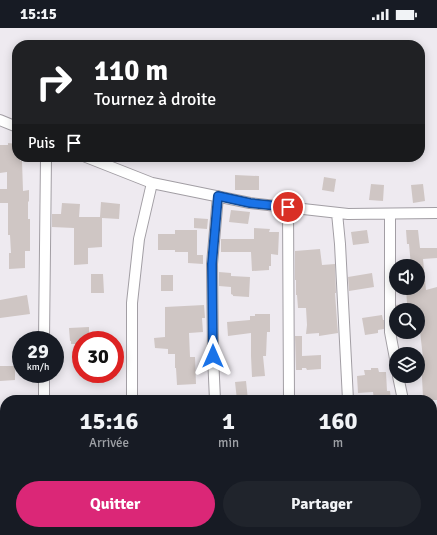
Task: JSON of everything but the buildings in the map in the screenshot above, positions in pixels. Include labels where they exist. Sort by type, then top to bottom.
[{"type":"street","points":[[0,120],[12,126]]},
{"type":"street","points":[[44,331],[46,162]]},
{"type":"street","points":[[99,162],[152,183],[250,203],[348,214],[437,213]]},
{"type":"street","points":[[132,395],[132,303],[139,239],[152,183]]},
{"type":"street","points":[[215,395],[212,264],[218,196]]},
{"type":"street","points":[[288,207],[289,395]]},
{"type":"street","points":[[337,213],[348,395]]},
{"type":"street","points":[[390,214],[390,332],[393,347]]},
{"type":"street","points":[[44,383],[44,395]]},
{"type":"street","points":[[399,383],[401,395]]},
{"type":"route","points":[[213,356],[212,264],[218,196],[250,203],[288,207]]}]
